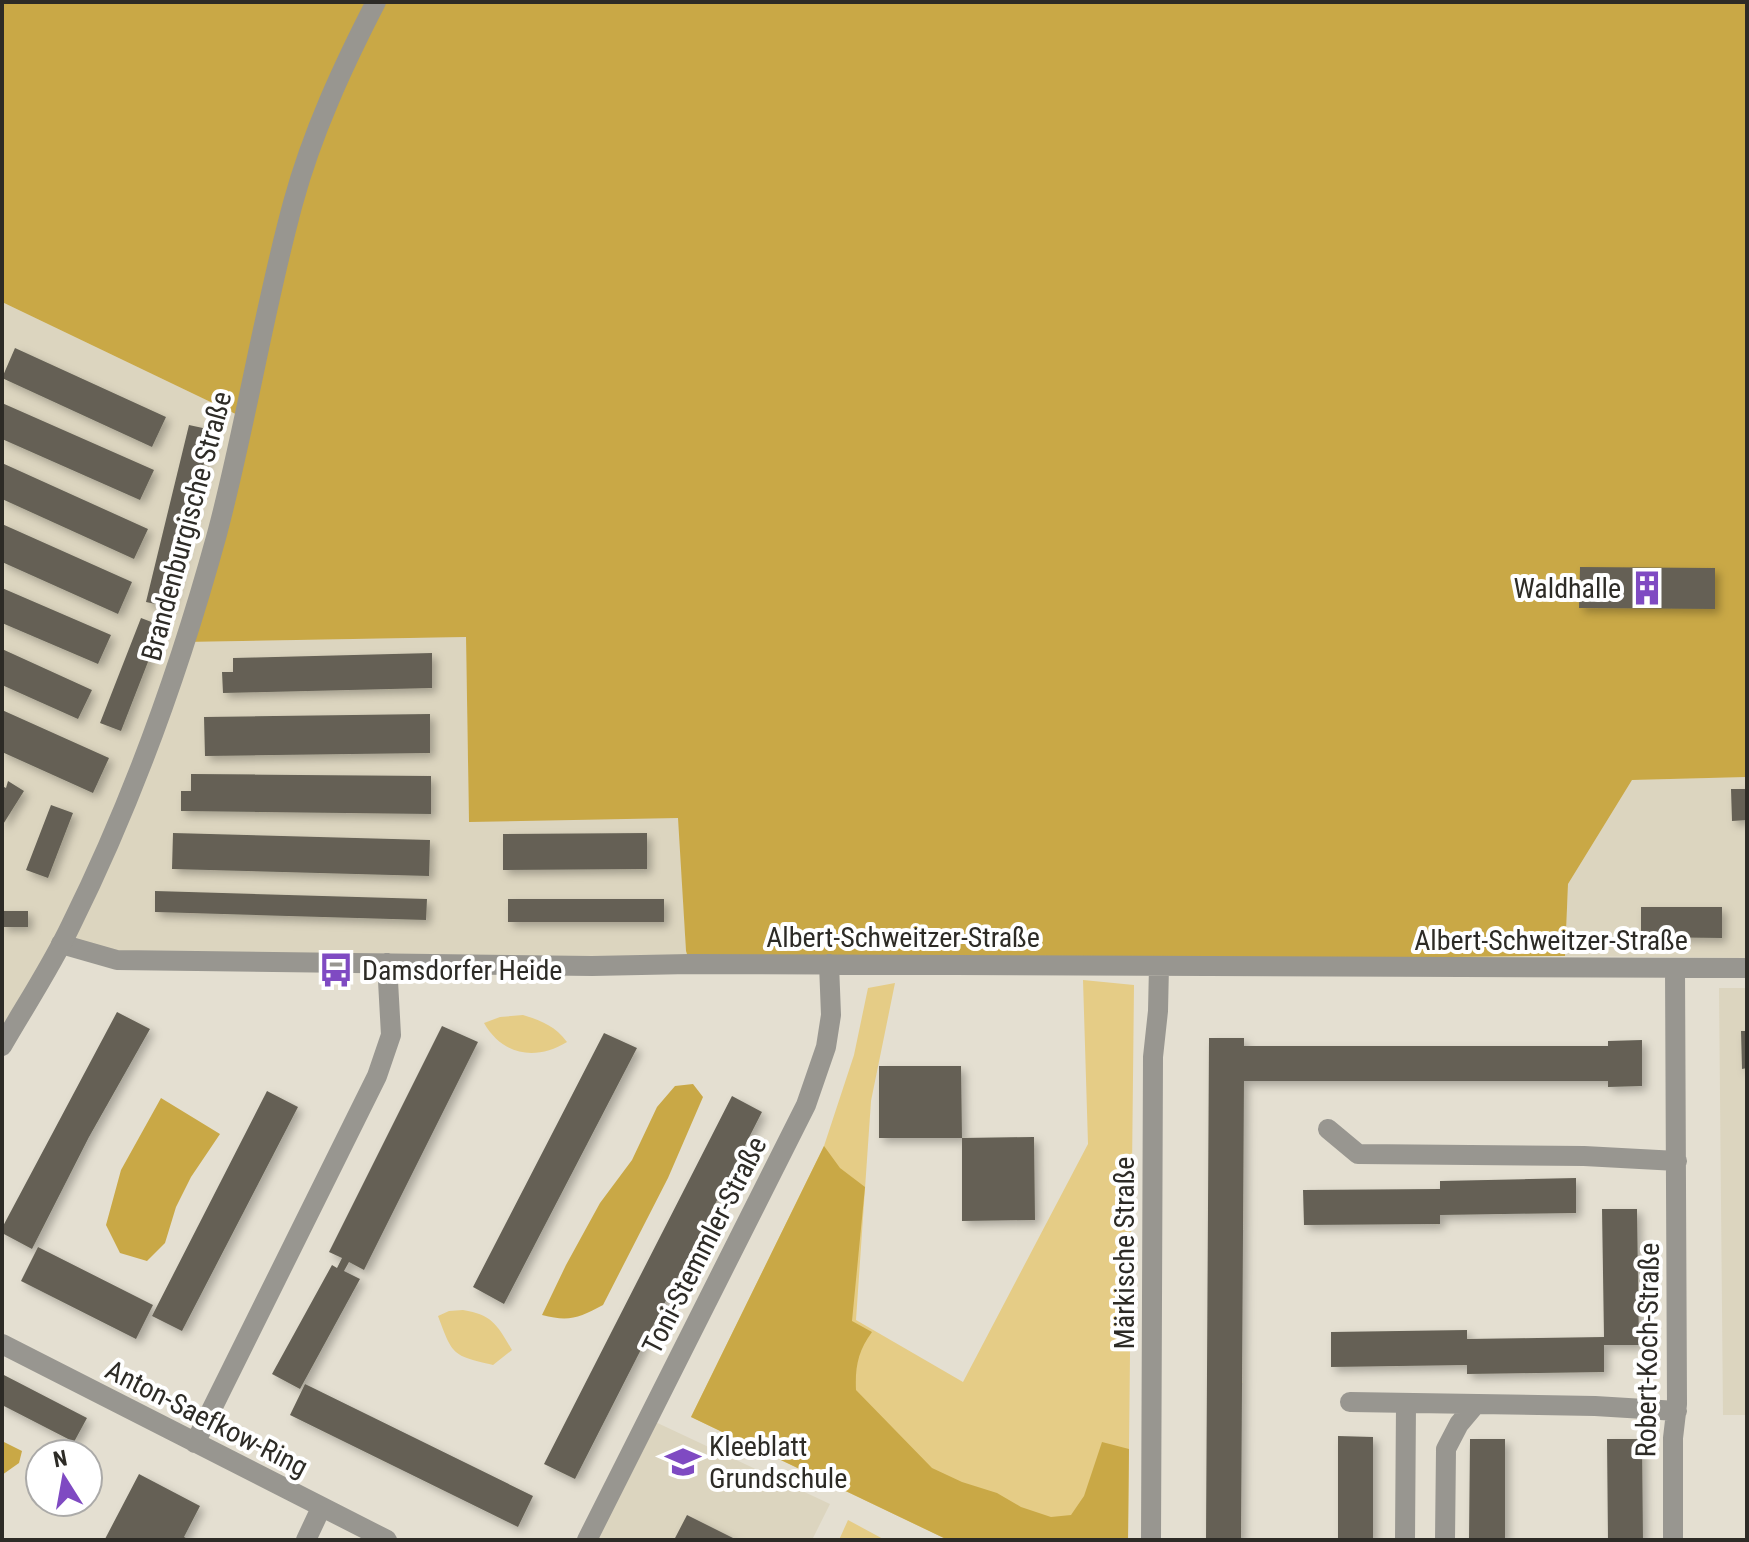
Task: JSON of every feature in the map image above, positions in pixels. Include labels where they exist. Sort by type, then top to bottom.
[{"type":"street","name":"Brandenburgische Straße","points":[[2,1046],[61,944],[120,819],[154,733],[185,642],[246,419],[293,200],[347,57],[376,2]]},
{"type":"street","name":"Albert-Schweitzer-Straße","points":[[61,944],[117,960],[592,966],[829,964],[1747,968]]},
{"type":"street","points":[[195,1443],[360,1114],[391,1035],[387,963]]},
{"type":"street","name":"Toni-Stemmler-Straße","points":[[587,1540],[806,1105],[815,1082],[831,1015],[829,964]]},
{"type":"street","name":"Märkische Straße","points":[[1151,1540],[1153,1057],[1159,966]]},
{"type":"street","name":"Robert-Koch-Straße","points":[[1673,1540],[1673,1438],[1677,1411],[1675,968]]},
{"type":"street","points":[[1328,1129],[1358,1154],[1584,1156],[1677,1161]]},
{"type":"street","name":"Anton-Saefkow-Ring","points":[[2,1344],[387,1540]]},
{"type":"street","points":[[1350,1402],[1595,1406],[1677,1411]]},
{"type":"street","points":[[1405,1540],[1406,1405]]},
{"type":"street","points":[[1445,1540],[1446,1449],[1459,1424],[1475,1405]]},
{"type":"street","points":[[306,1540],[321,1508]]},
{"type":"shaded area","points":[[2,2],[1747,2],[1747,777],[1632,780],[1568,884],[1565,956],[690,964],[686,951],[678,818],[469,822],[466,637],[185,642],[246,419],[2,302]]},
{"type":"shaded area","points":[[2,302],[246,419],[186,642],[466,637],[469,821],[679,817],[686,951],[690,964],[117,960],[61,944],[2,1046]]},
{"type":"shaded area","points":[[1747,777],[1747,958],[1565,956],[1568,884],[1632,780]]},
{"type":"shaded area","points":[[1083,980],[1134,985],[1128,1540],[948,1540],[691,1417],[824,1146],[854,1055],[868,988],[895,983],[871,1101],[856,1320],[963,1382],[1088,1144]]},
{"type":"shaded area","points":[[1719,988],[1747,988],[1747,1415],[1723,1415]]},
{"type":"shaded area","points":[[523,1015],[548,1025],[567,1042],[544,1052],[521,1052],[501,1043],[484,1023],[500,1017]]},
{"type":"shaded area","points":[[693,1084],[703,1097],[668,1178],[603,1305],[574,1318],[542,1315],[600,1203],[632,1160],[657,1107],[675,1086]]},
{"type":"shaded area","points":[[161,1098],[220,1134],[191,1177],[176,1207],[165,1243],[147,1261],[120,1253],[106,1225],[121,1170]]},
{"type":"shaded area","points":[[824,1146],[840,1168],[865,1187],[852,1321],[872,1332],[858,1360],[856,1390],[932,1468],[1051,1517],[1071,1515],[1084,1496],[1102,1442],[1129,1449],[1128,1540],[948,1540],[691,1417]]},
{"type":"shaded area","points":[[463,1310],[493,1322],[512,1350],[493,1365],[456,1352],[438,1316]]},
{"type":"shaded area","name":"Kleeblatt Grundschule","points":[[649,1419],[830,1504],[812,1540],[587,1540]]},
{"type":"shaded area","points":[[2,1441],[22,1451],[19,1463],[2,1475]]},
{"type":"shaded area","points":[[848,1520],[885,1540],[839,1540]]},
{"type":"building","points":[[15,348],[166,417],[152,447],[2,378]]},
{"type":"building","points":[[2,403],[154,470],[140,500],[2,439]]},
{"type":"building","points":[[189,425],[212,430],[169,607],[146,602]]},
{"type":"building","points":[[2,463],[148,529],[134,559],[2,499]]},
{"type":"building","points":[[2,524],[132,582],[118,614],[2,562]]},
{"type":"building","name":"Waldhalle","points":[[1580,567],[1715,568],[1715,609],[1579,608]]},
{"type":"building","points":[[2,588],[111,635],[98,664],[2,623]]},
{"type":"building","points":[[141,618],[162,626],[121,731],[100,723]]},
{"type":"building","points":[[2,649],[92,690],[78,719],[2,685]]},
{"type":"building","points":[[432,653],[432,688],[223,693],[222,672],[233,672],[233,658]]},
{"type":"building","points":[[2,710],[109,758],[93,793],[2,752]]},
{"type":"building","points":[[430,714],[430,753],[205,756],[204,717]]},
{"type":"building","points":[[191,774],[431,776],[431,814],[181,811],[181,791],[191,791]]},
{"type":"building","points":[[8,781],[24,791],[2,826],[2,786],[6,788]]},
{"type":"building","points":[[1731,789],[1747,789],[1747,820],[1732,821]]},
{"type":"building","points":[[51,805],[73,813],[48,878],[26,870]]},
{"type":"building","points":[[173,833],[430,840],[429,876],[172,869]]},
{"type":"building","points":[[647,833],[647,869],[503,870],[503,834]]},
{"type":"building","points":[[155,891],[427,899],[426,920],[155,912]]},
{"type":"building","points":[[508,899],[664,899],[664,922],[508,922]]},
{"type":"building","points":[[1641,907],[1722,907],[1722,938],[1641,937]]},
{"type":"building","points":[[2,911],[28,911],[28,927],[2,927]]},
{"type":"building","points":[[117,1012],[150,1029],[89,1137],[32,1249],[2,1233],[2,1228]]},
{"type":"building","points":[[442,1026],[478,1042],[364,1270],[349,1262],[344,1271],[360,1279],[300,1389],[272,1374],[332,1265],[337,1268],[342,1258],[329,1252]]},
{"type":"building","points":[[1741,1031],[1747,1031],[1747,1068],[1742,1069]]},
{"type":"building","points":[[604,1033],[637,1048],[504,1304],[473,1287]]},
{"type":"building","points":[[1209,1038],[1244,1038],[1244,1046],[1608,1046],[1608,1041],[1642,1040],[1642,1086],[1608,1087],[1608,1081],[1244,1081],[1241,1540],[1206,1540]]},
{"type":"building","points":[[879,1066],[961,1066],[962,1138],[879,1138]]},
{"type":"building","points":[[267,1091],[298,1107],[182,1331],[152,1316]]},
{"type":"building","points":[[732,1096],[762,1112],[575,1479],[544,1464]]},
{"type":"building","points":[[1034,1137],[1035,1220],[962,1221],[962,1138]]},
{"type":"building","points":[[1576,1178],[1576,1213],[1440,1215],[1440,1224],[1304,1225],[1303,1190],[1440,1189],[1440,1181]]},
{"type":"building","points":[[1602,1209],[1637,1209],[1639,1345],[1604,1345],[1604,1372],[1467,1374],[1467,1365],[1331,1367],[1331,1332],[1467,1330],[1467,1339],[1604,1337]]},
{"type":"building","points":[[38,1247],[153,1305],[136,1339],[21,1281]]},
{"type":"building","points":[[2,1374],[87,1418],[76,1438],[66,1438],[2,1405]]},
{"type":"building","points":[[305,1384],[533,1496],[518,1527],[290,1415]]},
{"type":"building","points":[[1338,1436],[1373,1437],[1373,1540],[1338,1540]]},
{"type":"building","points":[[1470,1439],[1505,1439],[1505,1540],[1469,1540]]},
{"type":"building","points":[[1607,1439],[1642,1439],[1643,1540],[1608,1540]]},
{"type":"building","points":[[139,1474],[200,1506],[184,1537],[190,1540],[105,1539]]},
{"type":"building","points":[[687,1515],[737,1540],[674,1540]]},
{"type":"place","name":"Waldhalle","points":[[1647,588]]},
{"type":"place","name":"Damsdorfer Heide","points":[[336,970]]},
{"type":"place","name":"Kleeblatt Grundschule","points":[[683,1462]]}]
